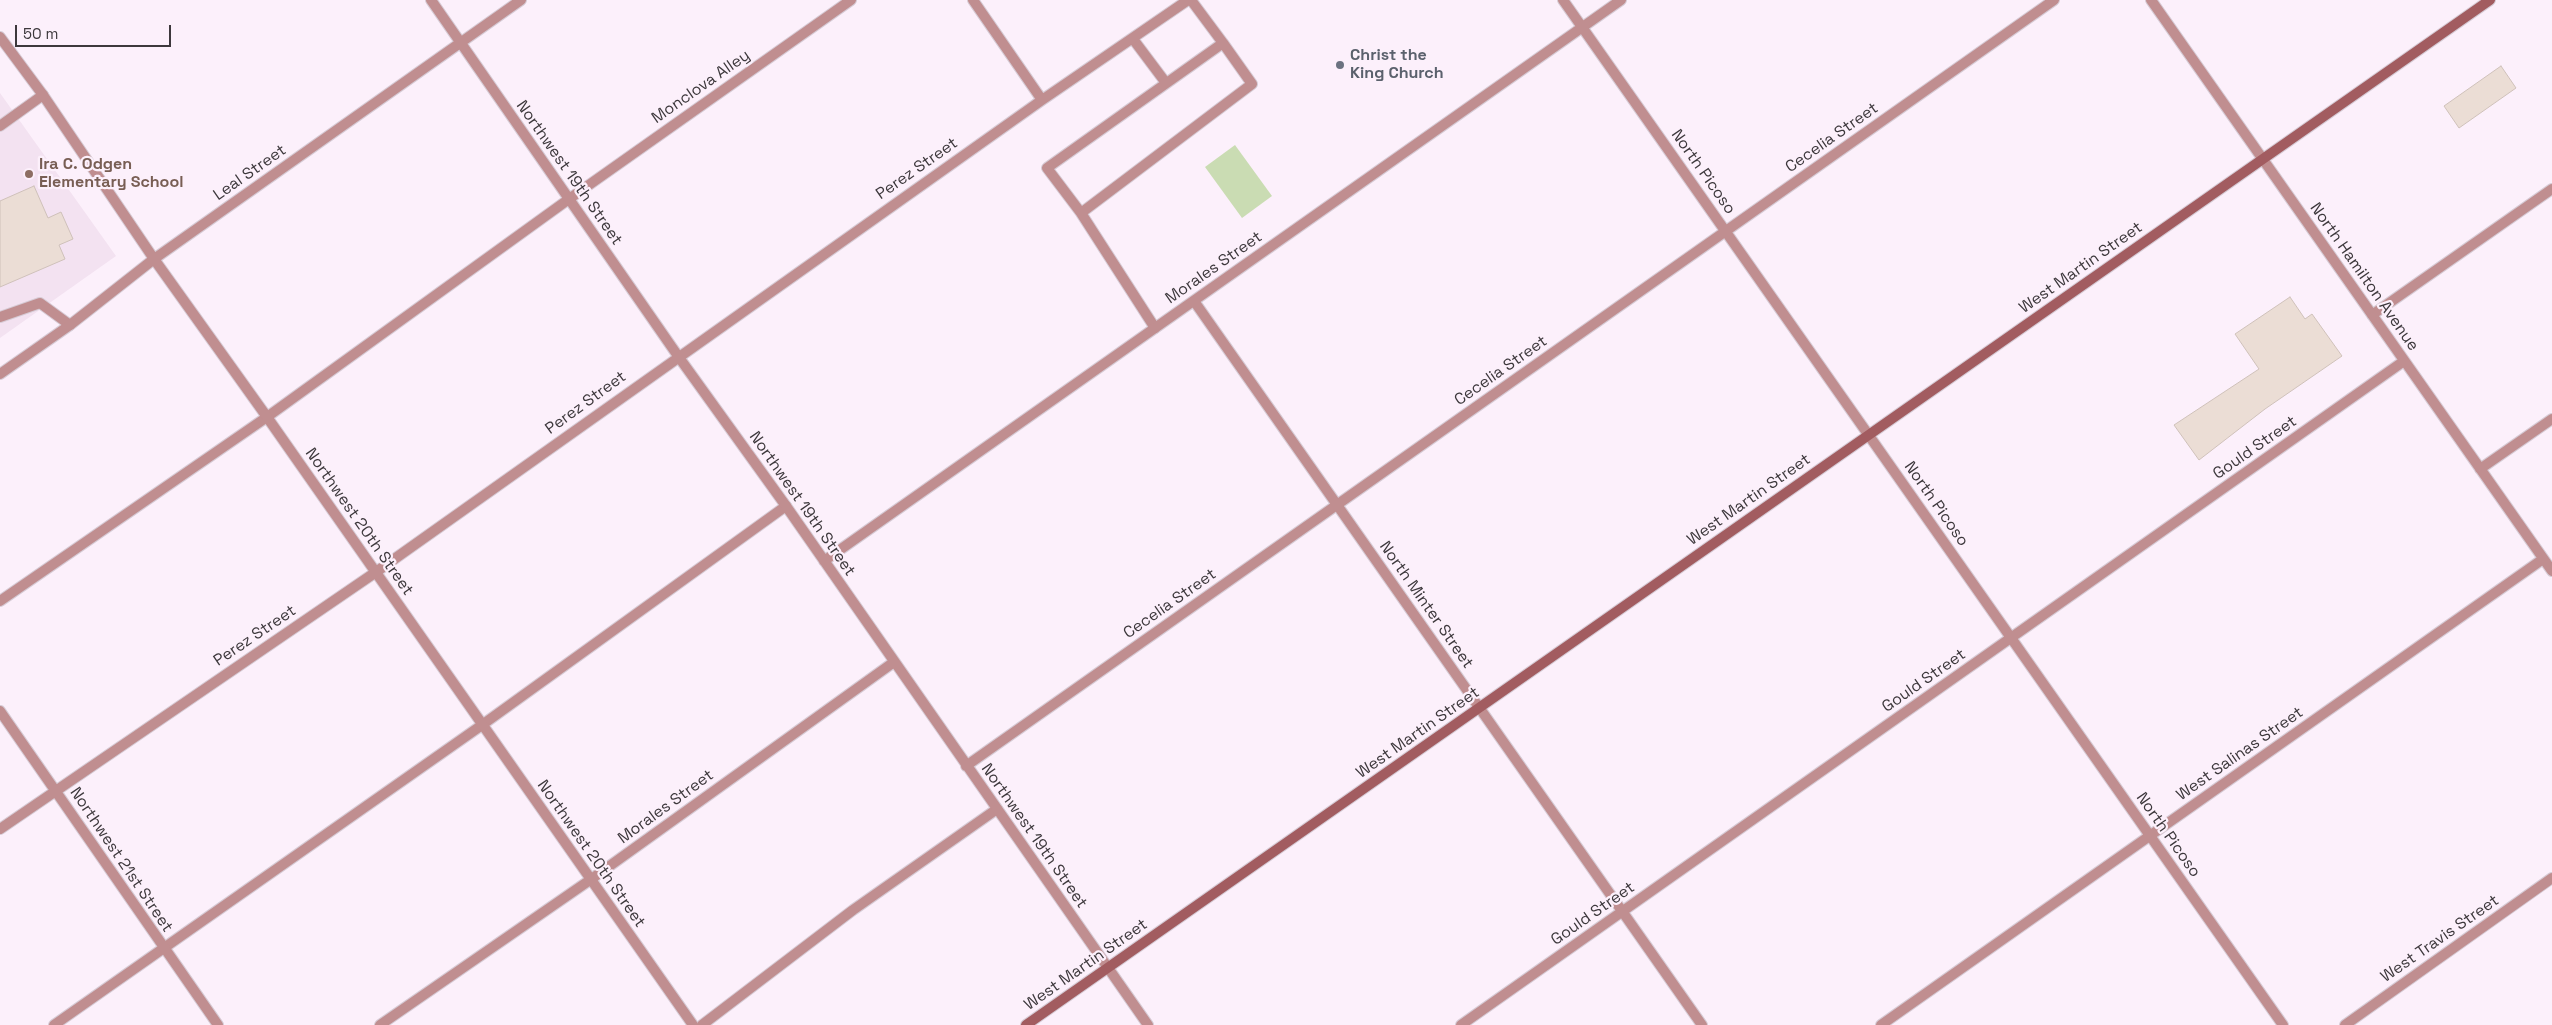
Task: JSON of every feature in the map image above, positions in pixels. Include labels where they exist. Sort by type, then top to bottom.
[{"type":"main road","name":"West Martin Street","points":[[1026,1025],[2490,0]]},
{"type":"street","name":"Northwest 19th Street","points":[[431,0],[678,356],[786,506],[1148,1025]]},
{"type":"street","name":"Leal Street","points":[[0,374],[70,325],[154,259],[521,0]]},
{"type":"street","name":"Monclova Alley","points":[[0,600],[268,417],[570,199],[851,0]]},
{"type":"street","points":[[973,0],[1042,100]]},
{"type":"street","points":[[1080,214],[1252,84],[1190,0]]},
{"type":"street","name":"Perez Street","points":[[0,829],[376,572],[678,356],[1042,100],[1190,0]]},
{"type":"street","name":"North Picoso","points":[[1563,0],[2283,1025]]},
{"type":"street","name":"Morales Street","points":[[824,561],[1621,0]]},
{"type":"street","name":"Cecelia Street","points":[[966,766],[2054,0]]},
{"type":"street","name":"North Hamilton Avenue","points":[[2156,2],[2262,159],[2552,571]]},
{"type":"street","name":"Northwest 20th Street","points":[[0,37],[43,95],[154,259],[268,417],[692,1025]]},
{"type":"street","points":[[1133,38],[1166,83]]},
{"type":"street","points":[[1155,328],[1080,214],[1047,168],[1223,43]]},
{"type":"street","points":[[0,126],[43,95]]},
{"type":"street","points":[[2372,315],[2552,189]]},
{"type":"street","name":"North Minter Street","points":[[1194,301],[1702,1025]]},
{"type":"street","points":[[0,317],[40,304],[70,325]]},
{"type":"street","name":"Gould Street","points":[[1461,1025],[2404,361]]},
{"type":"street","points":[[2480,469],[2552,419]]},
{"type":"street","points":[[54,1025],[482,724],[786,506]]},
{"type":"street","name":"West Salinas Street","points":[[1881,1025],[2543,559]]},
{"type":"street","name":"Morales Street","points":[[380,1025],[590,880],[894,662]]},
{"type":"street","name":"Northwest 21st Street","points":[[0,711],[218,1025]]},
{"type":"street","points":[[702,1025],[853,910],[996,809]]},
{"type":"street","name":"West Travis Street","points":[[2345,1025],[2552,878]]},
{"type":"shaded area","name":"Ira C. Odgen Elementary School","points":[[0,93],[116,256],[0,338]]},
{"type":"green space","points":[[1235,145],[1272,196],[1242,218],[1205,167]]},
{"type":"building","points":[[2501,66],[2516,88],[2459,128],[2444,106]]},
{"type":"building","points":[[34,186],[48,218],[61,212],[73,239],[59,245],[65,259],[0,287],[0,201]]},
{"type":"building","points":[[2290,297],[2305,319],[2312,314],[2342,356],[2265,409],[2199,460],[2174,425],[2259,369],[2235,334]]},
{"type":"place","name":"Christ the King Church","points":[[1340,65]]},
{"type":"place","name":"Ira C. Odgen Elementary School","points":[[29,174]]}]
